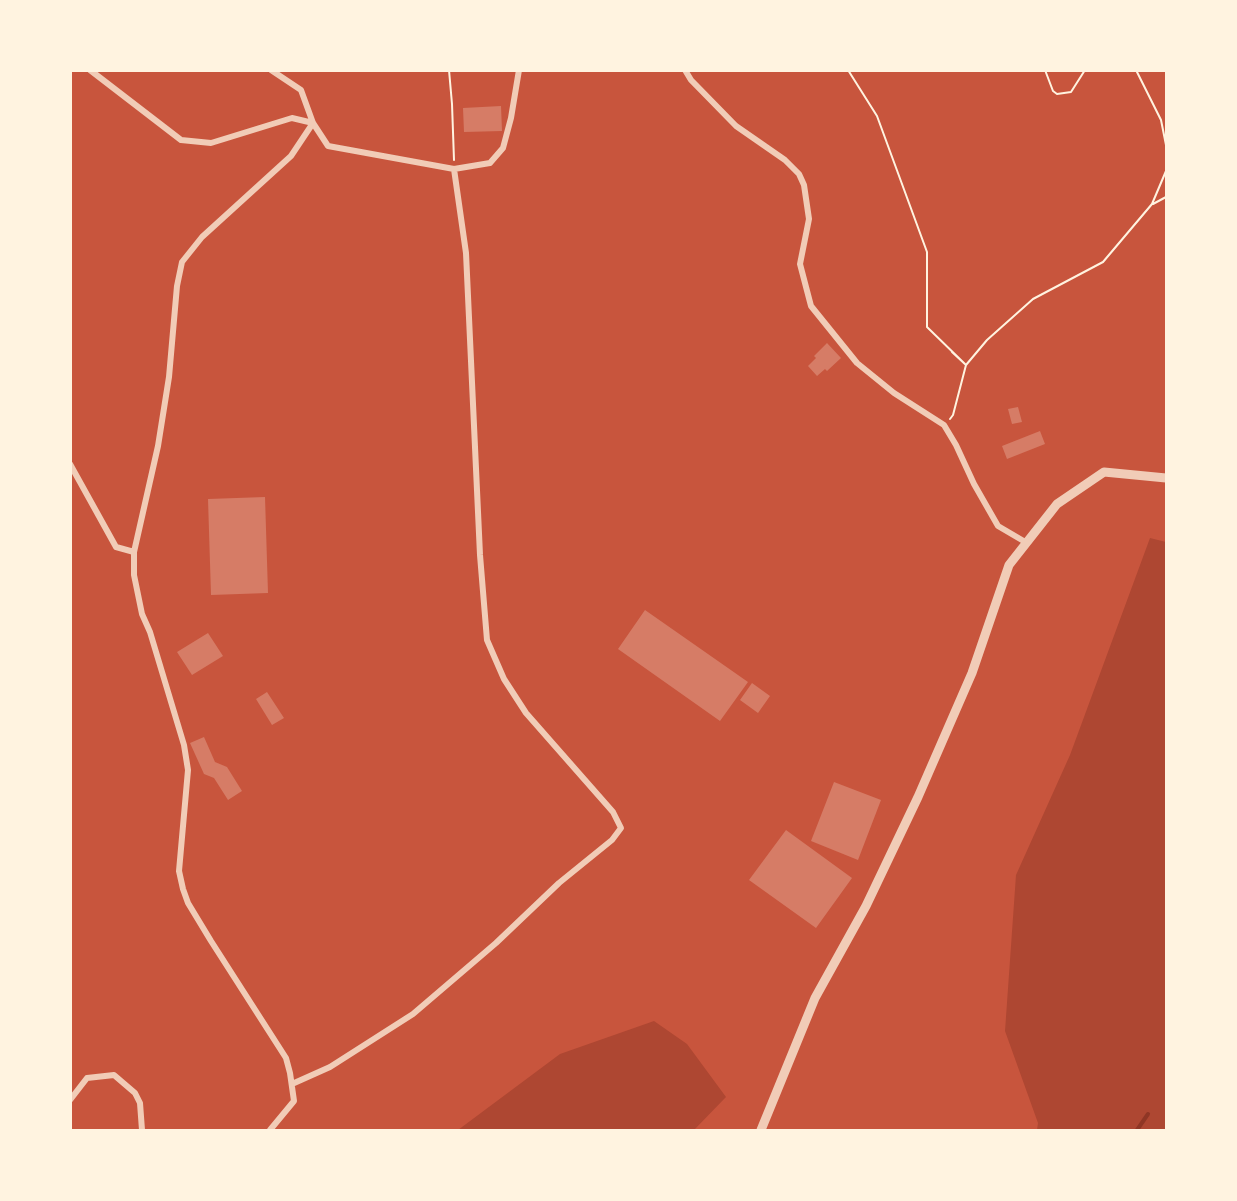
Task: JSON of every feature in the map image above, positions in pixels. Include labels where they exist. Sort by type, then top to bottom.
[{"type":"street","points":[[90,70],[181,140],[211,143],[292,118],[313,123]]},
{"type":"street","points":[[271,70],[301,90],[313,123],[328,146],[454,169],[490,163],[503,148],[511,118],[519,70]]},
{"type":"street","points":[[685,70],[691,80],[736,126],[785,160],[799,174],[804,185],[809,219],[800,264],[811,306],[857,363],[902,399],[945,425],[998,526],[1027,543]]},
{"type":"street","points":[[270,1131],[294,1101],[286,1058],[211,941],[188,903],[183,889],[179,871],[188,770],[184,745],[150,632],[142,614],[134,575],[134,552],[160,435],[169,377],[177,286],[182,262],[202,237],[291,156],[313,123]]},
{"type":"street","points":[[292,1084],[330,1067],[413,1014],[504,936],[559,883],[612,840],[621,828],[612,812],[526,713],[504,679],[487,640],[480,555],[466,253],[454,169]]},
{"type":"street","points":[[70,464],[116,547],[134,552]]},
{"type":"street","points":[[761,1131],[815,998],[866,906],[918,797],[972,673],[1009,565],[1058,504],[1104,472],[1167,478]]},
{"type":"street","points":[[70,1100],[87,1078],[114,1075],[135,1093],[140,1103],[142,1131]]},
{"type":"path","points":[[449,70],[454,169]]},
{"type":"path","points":[[848,70],[878,116],[927,252],[927,327],[966,365]]},
{"type":"path","points":[[1045,70],[1053,91],[1057,94],[1071,92],[1086,70]]},
{"type":"path","points":[[1136,70],[1161,120],[1167,165]]},
{"type":"path","points":[[945,425],[953,415],[966,365],[987,340],[1033,299],[1103,262],[1152,204],[1167,171]]},
{"type":"path","points":[[1152,204],[1167,197]]},
{"type":"path","points":[[952,352],[966,365]]},
{"type":"shaded area","points":[[1150,538],[1166,542],[1166,1130],[1037,1130],[1038,1123],[1005,1031],[1016,875],[1070,755]]},
{"type":"shaded area","points":[[654,1021],[687,1044],[726,1097],[694,1130],[458,1130],[560,1054]]},
{"type":"building","points":[[501,106],[502,131],[464,132],[463,108]]},
{"type":"building","points":[[827,343],[841,358],[827,371],[825,369],[817,376],[808,366]]},
{"type":"building","points":[[1018,407],[1022,422],[1012,424],[1008,409]]},
{"type":"building","points":[[1040,431],[1045,444],[1007,459],[1002,446]]},
{"type":"building","points":[[265,497],[268,593],[211,595],[208,499]]},
{"type":"building","points":[[645,610],[748,682],[720,721],[618,649]]},
{"type":"building","points":[[208,633],[223,656],[192,675],[177,652]]},
{"type":"building","points":[[752,683],[770,696],[758,713],[740,700]]},
{"type":"building","points":[[267,692],[284,718],[272,725],[256,699]]},
{"type":"building","points":[[204,737],[215,762],[227,767],[242,791],[228,800],[214,778],[204,774],[190,743]]},
{"type":"building","points":[[834,782],[881,800],[858,860],[811,841]]},
{"type":"building","points":[[786,830],[852,878],[816,928],[749,880]]},
{"type":"waterway","points":[[1137,1130],[1148,1114]]}]
